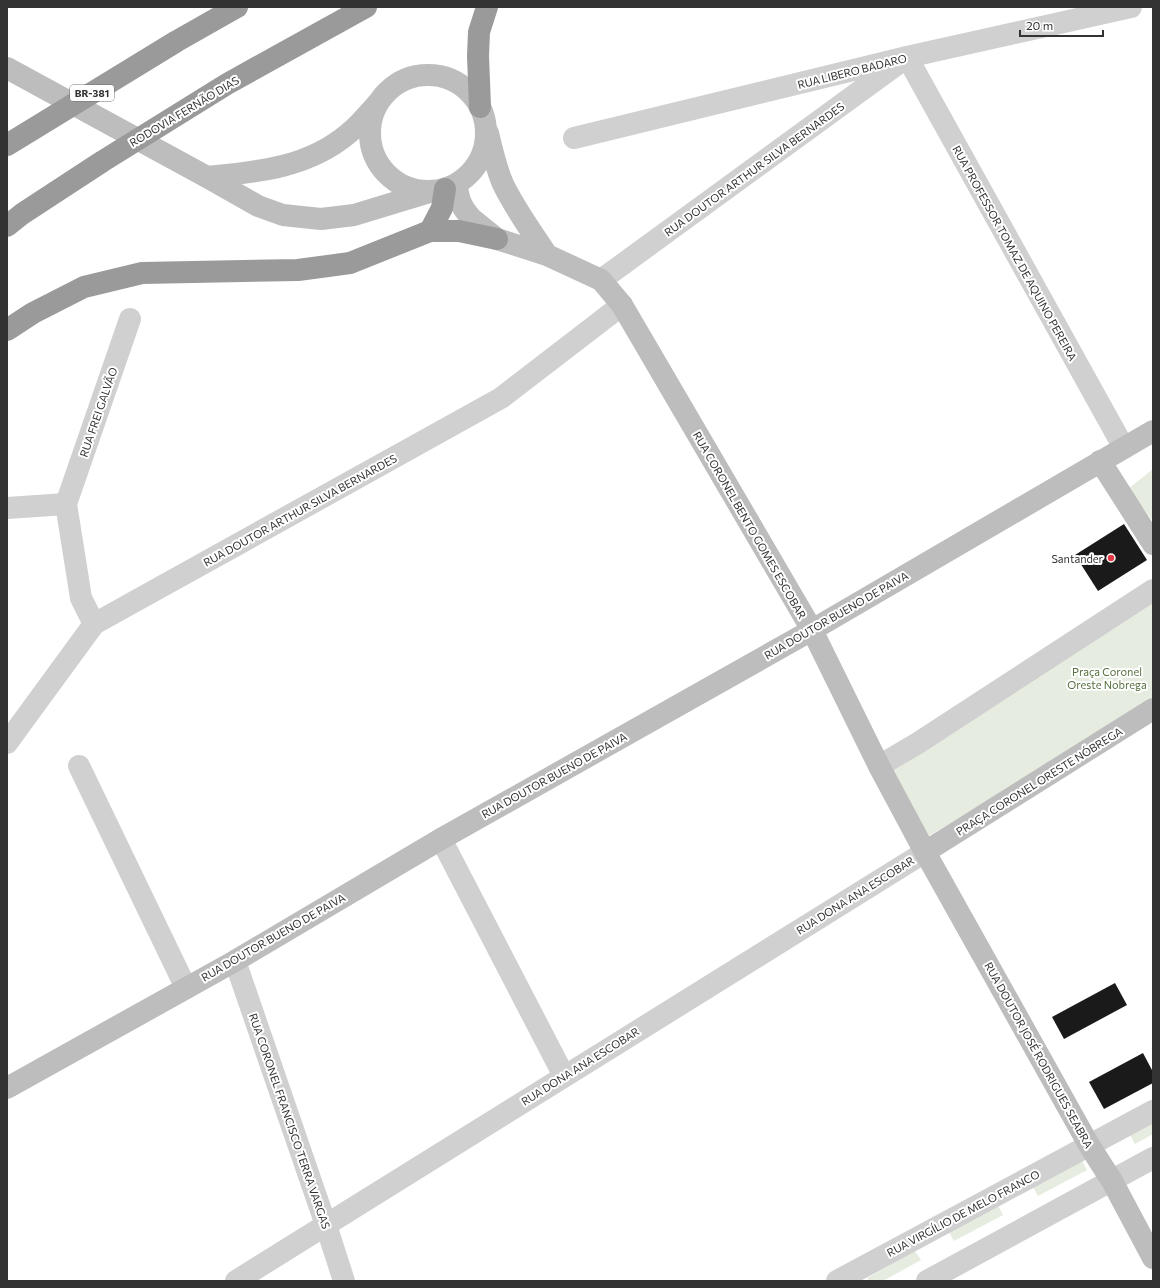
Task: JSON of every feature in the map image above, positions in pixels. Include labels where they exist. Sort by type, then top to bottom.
[{"type":"highway","points":[[205,24],[219,7]]},
{"type":"highway","name":"BR-381","points":[[7,145],[205,24],[237,7]]},
{"type":"highway","name":"RODOVIA FERNÃO DIAS","points":[[7,226],[22,214],[103,160],[227,84],[366,7]]},
{"type":"highway","points":[[483,116],[478,56],[479,32],[487,7]]},
{"type":"highway","points":[[430,231],[442,208],[444,188]]},
{"type":"highway","points":[[7,330],[33,313],[84,287],[142,273],[298,270],[350,263],[430,231],[459,231],[497,239]]},
{"type":"main road","points":[[7,68],[258,206],[283,215],[321,219],[354,215],[444,188],[470,174],[480,160],[486,144],[483,116]]},
{"type":"main road","points":[[207,177],[259,172],[290,164],[323,151],[349,133],[380,100],[403,81],[417,76],[447,78],[460,85],[472,95],[483,116],[497,169],[508,194],[547,255]]},
{"type":"main road","points":[[380,100],[372,117],[370,135],[374,154],[383,170],[397,182],[414,190],[444,188]]},
{"type":"main road","name":"RUA CORONEL BENTO GOMES ESCOBAR","points":[[444,188],[460,201],[471,218],[497,239],[547,255],[600,280],[622,305],[812,630],[879,766],[925,852]]},
{"type":"main road","name":"RUA DOUTOR BUENO DE PAIVA","points":[[7,1088],[235,961],[441,839],[812,630],[1153,431]]},
{"type":"main road","points":[[1100,461],[1153,544]]},
{"type":"main road","name":"PRAÇA CORONEL ORESTE NÓBREGA","points":[[925,852],[1153,709]]},
{"type":"main road","name":"RUA DOUTOR JOSÉ RODRIGUES SEABRA","points":[[925,852],[1089,1145],[1112,1181],[1153,1258]]},
{"type":"street","name":"RUA LIBERO BADARO","points":[[574,138],[907,57],[1131,7]]},
{"type":"street","name":"RUA DOUTOR ARTHUR SILVA BERNARDES","points":[[600,280],[907,57]]},
{"type":"street","name":"RUA PROFESSOR TOMAZ DE AQUINO PEREIRA","points":[[907,57],[1124,448]]},
{"type":"street","name":"RUA DOUTOR ARTHUR SILVA BERNARDES","points":[[7,743],[94,624],[501,398],[622,305]]},
{"type":"street","name":"RUA FREI GALVÃO","points":[[94,624],[81,598],[66,504],[130,319]]},
{"type":"street","points":[[7,508],[66,504]]},
{"type":"street","points":[[879,766],[918,743],[1153,590]]},
{"type":"street","points":[[79,766],[186,988]]},
{"type":"street","points":[[441,839],[564,1076]]},
{"type":"street","name":"RUA DONA ANA ESCOBAR","points":[[236,1281],[925,852]]},
{"type":"street","name":"RUA CORONEL FRANCISCO TERRA VARGAS","points":[[235,961],[344,1281]]},
{"type":"street","name":"RUA VIRGÍLIO DE MELO FRANCO","points":[[840,1280],[1153,1111]]},
{"type":"street","points":[[927,1281],[1153,1158]]},
{"type":"green space","points":[[1153,469],[1153,521],[1128,489]]},
{"type":"green space","name":"Praça Coronel Oreste Nobrega","points":[[1153,595],[1153,702],[925,838],[885,768]]},
{"type":"green space","points":[[1153,1122],[1153,1134],[1135,1144],[1130,1135]]},
{"type":"green space","points":[[1082,1161],[1087,1170],[1038,1196],[1033,1187]]},
{"type":"green space","points":[[998,1205],[1003,1215],[954,1241],[949,1232]]},
{"type":"green space","points":[[915,1251],[921,1260],[883,1281],[869,1281],[867,1278]]},
{"type":"building","name":"Santander","points":[[1124,524],[1147,560],[1098,591],[1075,555]]},
{"type":"building","points":[[1115,983],[1127,1005],[1064,1039],[1052,1017]]},
{"type":"building","points":[[1143,1053],[1153,1072],[1153,1083],[1104,1109],[1089,1082]]},
{"type":"place","name":"Santander","points":[[1111,558]]}]
